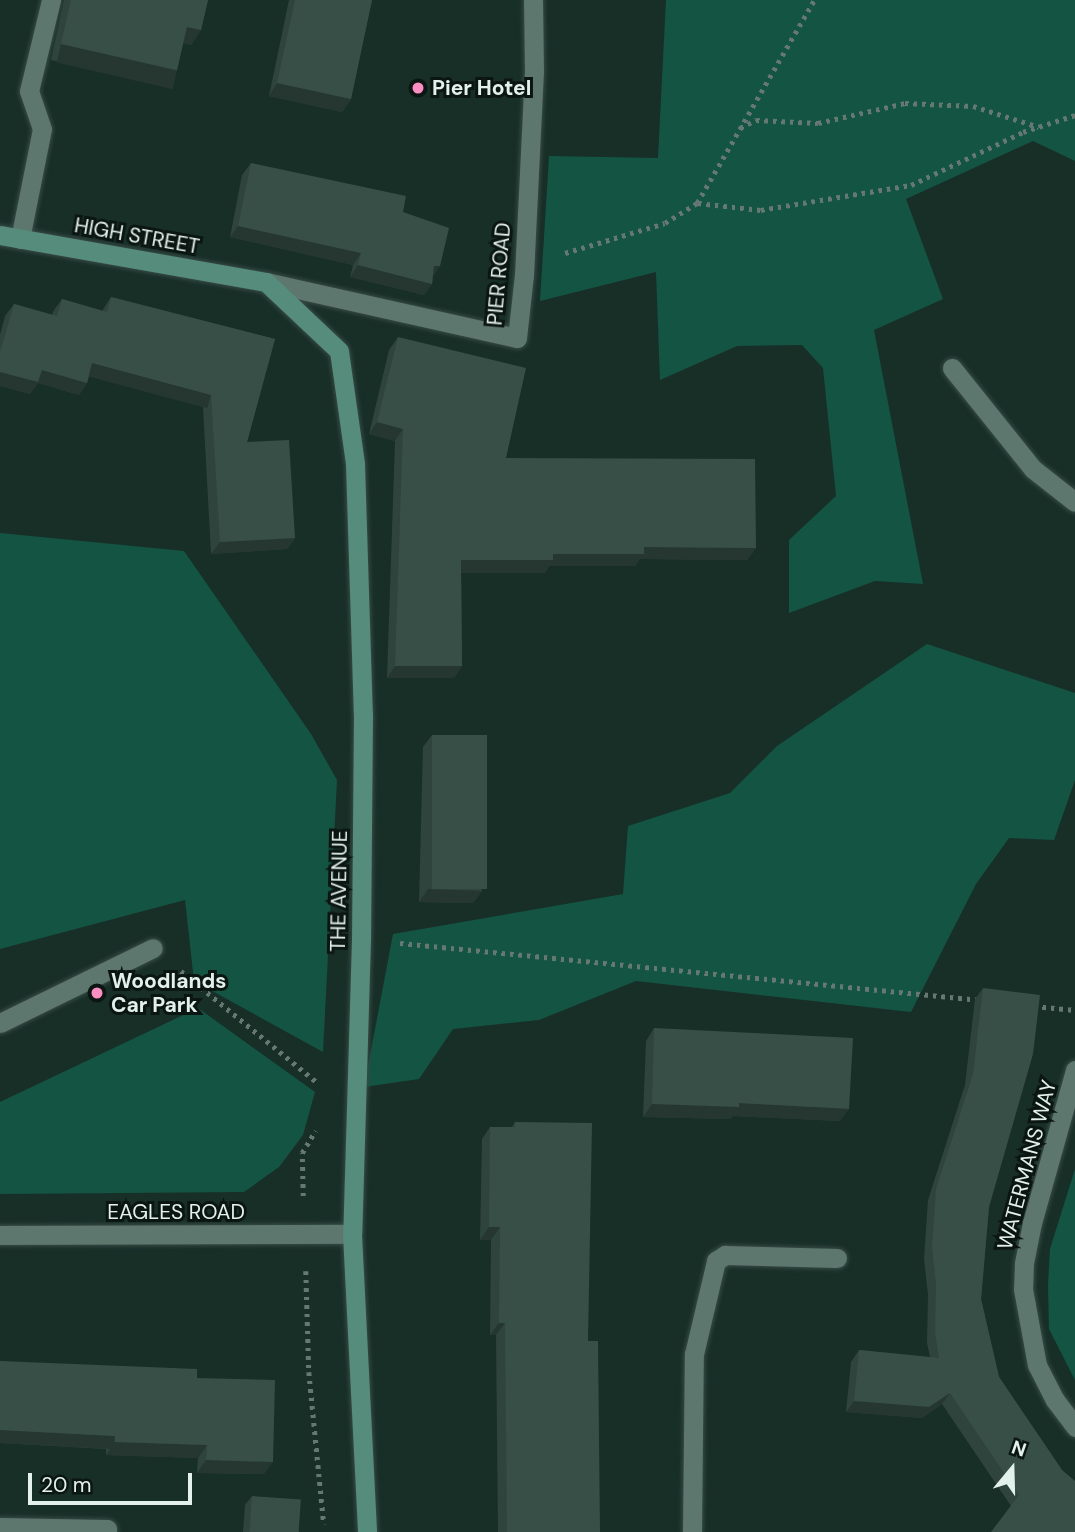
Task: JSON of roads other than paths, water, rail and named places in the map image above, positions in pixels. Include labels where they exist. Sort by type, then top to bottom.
[{"type":"main road","name":"HIGH STREET","points":[[0,235],[266,282]]},
{"type":"main road","name":"THE AVENUE","points":[[266,282],[339,351],[355,464],[363,715],[361,939],[352,1234],[367,1532]]},
{"type":"street","points":[[20,239],[42,129],[29,91],[51,0]]},
{"type":"street","name":"PIER ROAD","points":[[266,282],[517,338],[525,261],[534,71],[533,0]]},
{"type":"street","points":[[952,368],[1033,470],[1075,502]]},
{"type":"street","points":[[0,1023],[153,948]]},
{"type":"street","name":"WATERMANS WAY","points":[[1075,1070],[1032,1223],[1023,1289],[1037,1364],[1055,1400],[1075,1427]]},
{"type":"street","name":"EAGLES ROAD","points":[[0,1236],[352,1234]]},
{"type":"street","points":[[692,1532],[694,1363],[716,1261],[725,1255],[837,1258]]},
{"type":"street","points":[[0,1527],[107,1532]]},
{"type":"place","name":"Pier Hotel","points":[[418,88]]},
{"type":"place","name":"Woodlands Car Park","points":[[97,993]]}]
